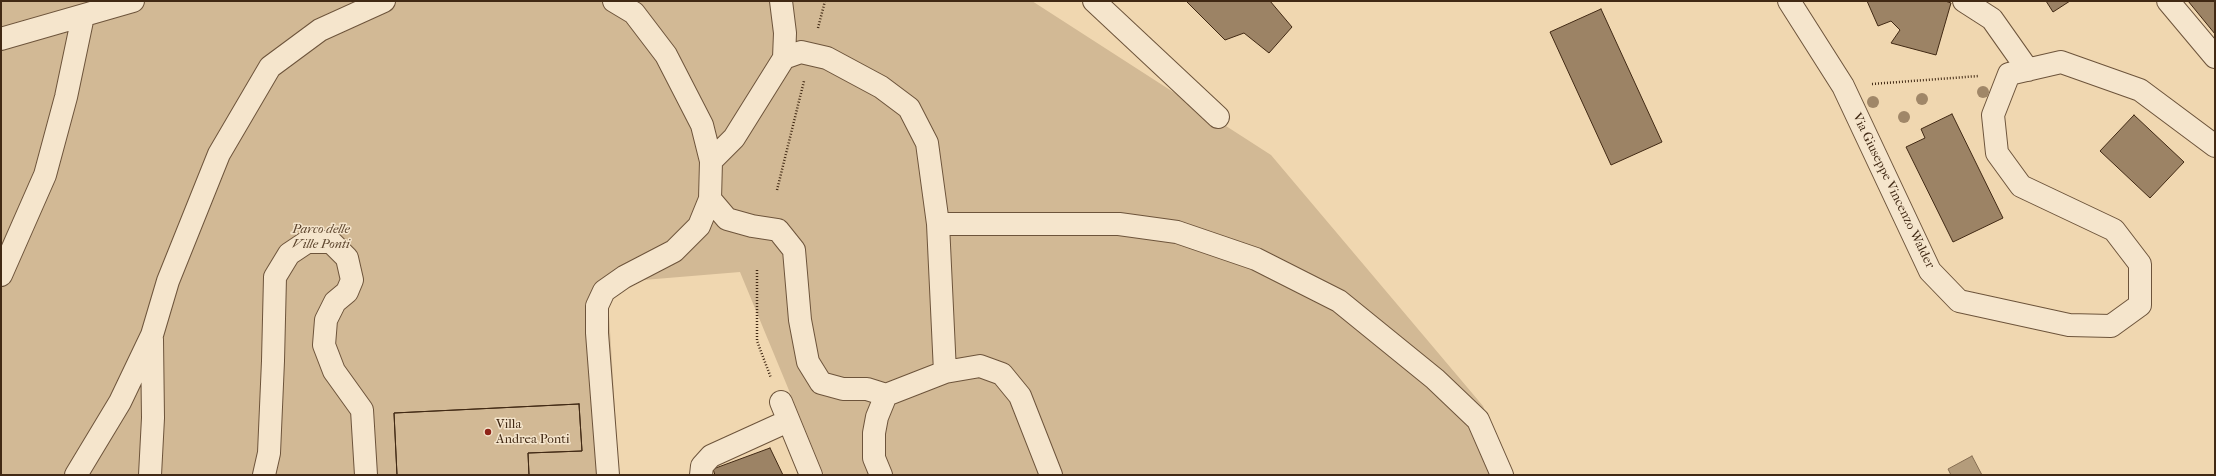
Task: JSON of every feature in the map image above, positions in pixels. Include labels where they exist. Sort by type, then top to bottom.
[{"type":"street","points":[[1,39],[133,1]]},
{"type":"street","points":[[76,475],[120,402],[152,335],[168,281],[219,154],[270,67],[320,30],[384,1]]},
{"type":"street","points":[[608,475],[597,333],[597,306],[604,291],[624,277],[674,251],[699,226],[710,199],[711,161],[702,125],[666,55],[634,13],[614,1]]},
{"type":"street","points":[[711,161],[734,138],[784,58],[785,34],[781,1]]},
{"type":"street","points":[[1094,1],[1218,117]]},
{"type":"street","name":"Via Giuseppe Vincenzo Walder","points":[[1789,1],[1842,86],[1930,271],[1959,301],[2070,324],[2110,326],[2140,305],[2140,264],[2114,230],[2021,186],[1997,153],[1993,115],[2019,72]]},
{"type":"street","points":[[1964,1],[1992,19],[2019,72],[2061,62],[2140,90],[2215,146]]},
{"type":"street","points":[[2168,1],[2215,57]]},
{"type":"street","points":[[1,274],[45,175],[66,97],[83,16]]},
{"type":"street","points":[[784,58],[801,52],[827,58],[881,87],[909,108],[927,143],[938,224],[945,372]]},
{"type":"street","points":[[710,199],[727,219],[752,226],[778,230],[794,250],[800,320],[808,362],[821,383],[843,388],[867,389],[886,395],[945,372],[980,366],[1002,374],[1020,396],[1051,475]]},
{"type":"street","points":[[938,224],[1119,224],[1177,232],[1256,259],[1339,301],[1434,379],[1478,420],[1502,475]]},
{"type":"street","points":[[264,475],[269,453],[275,277],[289,254],[307,242],[331,242],[347,258],[352,280],[347,292],[335,302],[326,320],[324,346],[334,371],[362,410],[366,475]]},
{"type":"street","points":[[150,475],[153,418],[152,335]]},
{"type":"street","points":[[881,475],[874,458],[874,433],[877,417],[886,395]]},
{"type":"street","points":[[701,475],[702,466],[711,456],[784,411],[811,475]]},
{"type":"path","points":[[816,32],[825,1]]},
{"type":"path","points":[[1842,86],[2019,72]]},
{"type":"path","points":[[777,190],[805,77]]},
{"type":"path","points":[[757,270],[756,342],[784,411]]},
{"type":"green space","name":"Parco delle Ville Ponti","points":[[1,1],[1032,1],[1271,155],[1483,406],[1511,475],[824,475],[740,272],[607,283],[619,475],[1,475]]},
{"type":"shaded area","points":[[1972,456],[1982,475],[1951,475],[1948,469]]},
{"type":"building","points":[[1186,1],[1270,1],[1292,27],[1269,53],[1244,33],[1225,40]]},
{"type":"building","points":[[1867,1],[1945,1],[1951,3],[1936,55],[1891,43],[1900,30],[1891,21],[1878,26]]},
{"type":"building","points":[[2046,1],[2070,1],[2053,12]]},
{"type":"building","points":[[2188,1],[2215,1],[2215,34]]},
{"type":"building","points":[[1601,9],[1662,142],[1611,165],[1550,32]]},
{"type":"building","points":[[1952,114],[2003,218],[1953,242],[1906,147],[1925,138],[1921,129]]},
{"type":"building","points":[[2134,115],[2184,162],[2150,198],[2100,151]]},
{"type":"building","name":"Villa Andrea Ponti","points":[[579,404],[582,451],[528,453],[529,475],[397,475],[394,413]]},
{"type":"building","name":"Villa Andrea Ponti","points":[[579,404],[582,451],[528,453],[529,475],[397,475],[394,413]]},
{"type":"building","points":[[770,448],[783,475],[715,475],[713,469]]},
{"type":"place","name":"Villa Andrea Ponti","points":[[488,432]]}]
